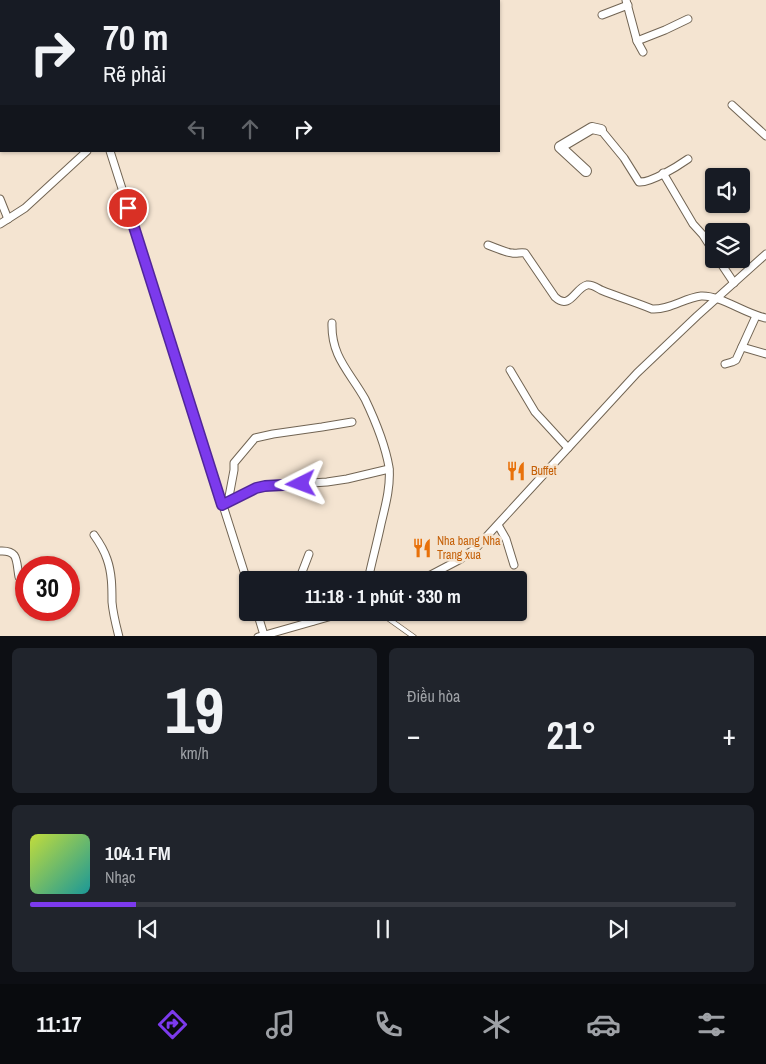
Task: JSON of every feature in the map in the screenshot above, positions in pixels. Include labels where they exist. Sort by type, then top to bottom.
[{"type":"main road","points":[[586,171],[560,147],[592,128],[601,130]]},
{"type":"street","points":[[602,15],[627,2],[637,41],[642,52]]},
{"type":"street","points":[[637,41],[688,19]]},
{"type":"street","points":[[732,105],[766,136]]},
{"type":"street","points":[[601,130],[624,158],[639,182],[647,181],[688,159]]},
{"type":"street","points":[[0,224],[25,208],[86,152]]},
{"type":"street","points":[[110,152],[163,321],[225,503],[244,571]]},
{"type":"street","points":[[663,173],[693,224],[705,238]]},
{"type":"street","points":[[0,199],[8,219]]},
{"type":"street","points":[[488,245],[511,254],[525,253],[555,297],[561,302],[567,301],[584,286],[592,285],[652,309],[671,306],[700,296],[716,298],[756,316],[766,318]]},
{"type":"street","points":[[438,571],[469,554],[484,541],[637,373],[716,298],[766,254]]},
{"type":"street","points":[[724,268],[734,283]]},
{"type":"street","points":[[725,364],[734,361],[756,316]]},
{"type":"street","points":[[332,323],[332,334],[336,351],[372,413],[389,469],[388,498],[370,571]]},
{"type":"street","points":[[742,346],[766,354]]},
{"type":"street","points":[[510,370],[535,412],[568,448]]},
{"type":"street","points":[[225,503],[234,470],[234,463],[256,438],[352,422]]},
{"type":"street","points":[[225,503],[256,488],[265,486],[327,482],[389,469]]},
{"type":"street","points":[[498,525],[506,538],[514,566]]},
{"type":"street","points":[[94,535],[102,546],[110,568],[112,603],[119,636]]},
{"type":"street","points":[[0,551],[9,551],[15,556]]},
{"type":"street","points":[[302,571],[309,554]]},
{"type":"street","points":[[258,621],[261,636],[314,621]]},
{"type":"lane","points":[[392,621],[414,636]]},
{"type":"place","name":"Buffet","points":[[516,471]]},
{"type":"place","name":"Nha bang Nha Trang xua","points":[[422,548]]},
{"type":"route","points":[[128,208],[222,505],[256,488],[301,484]]}]
